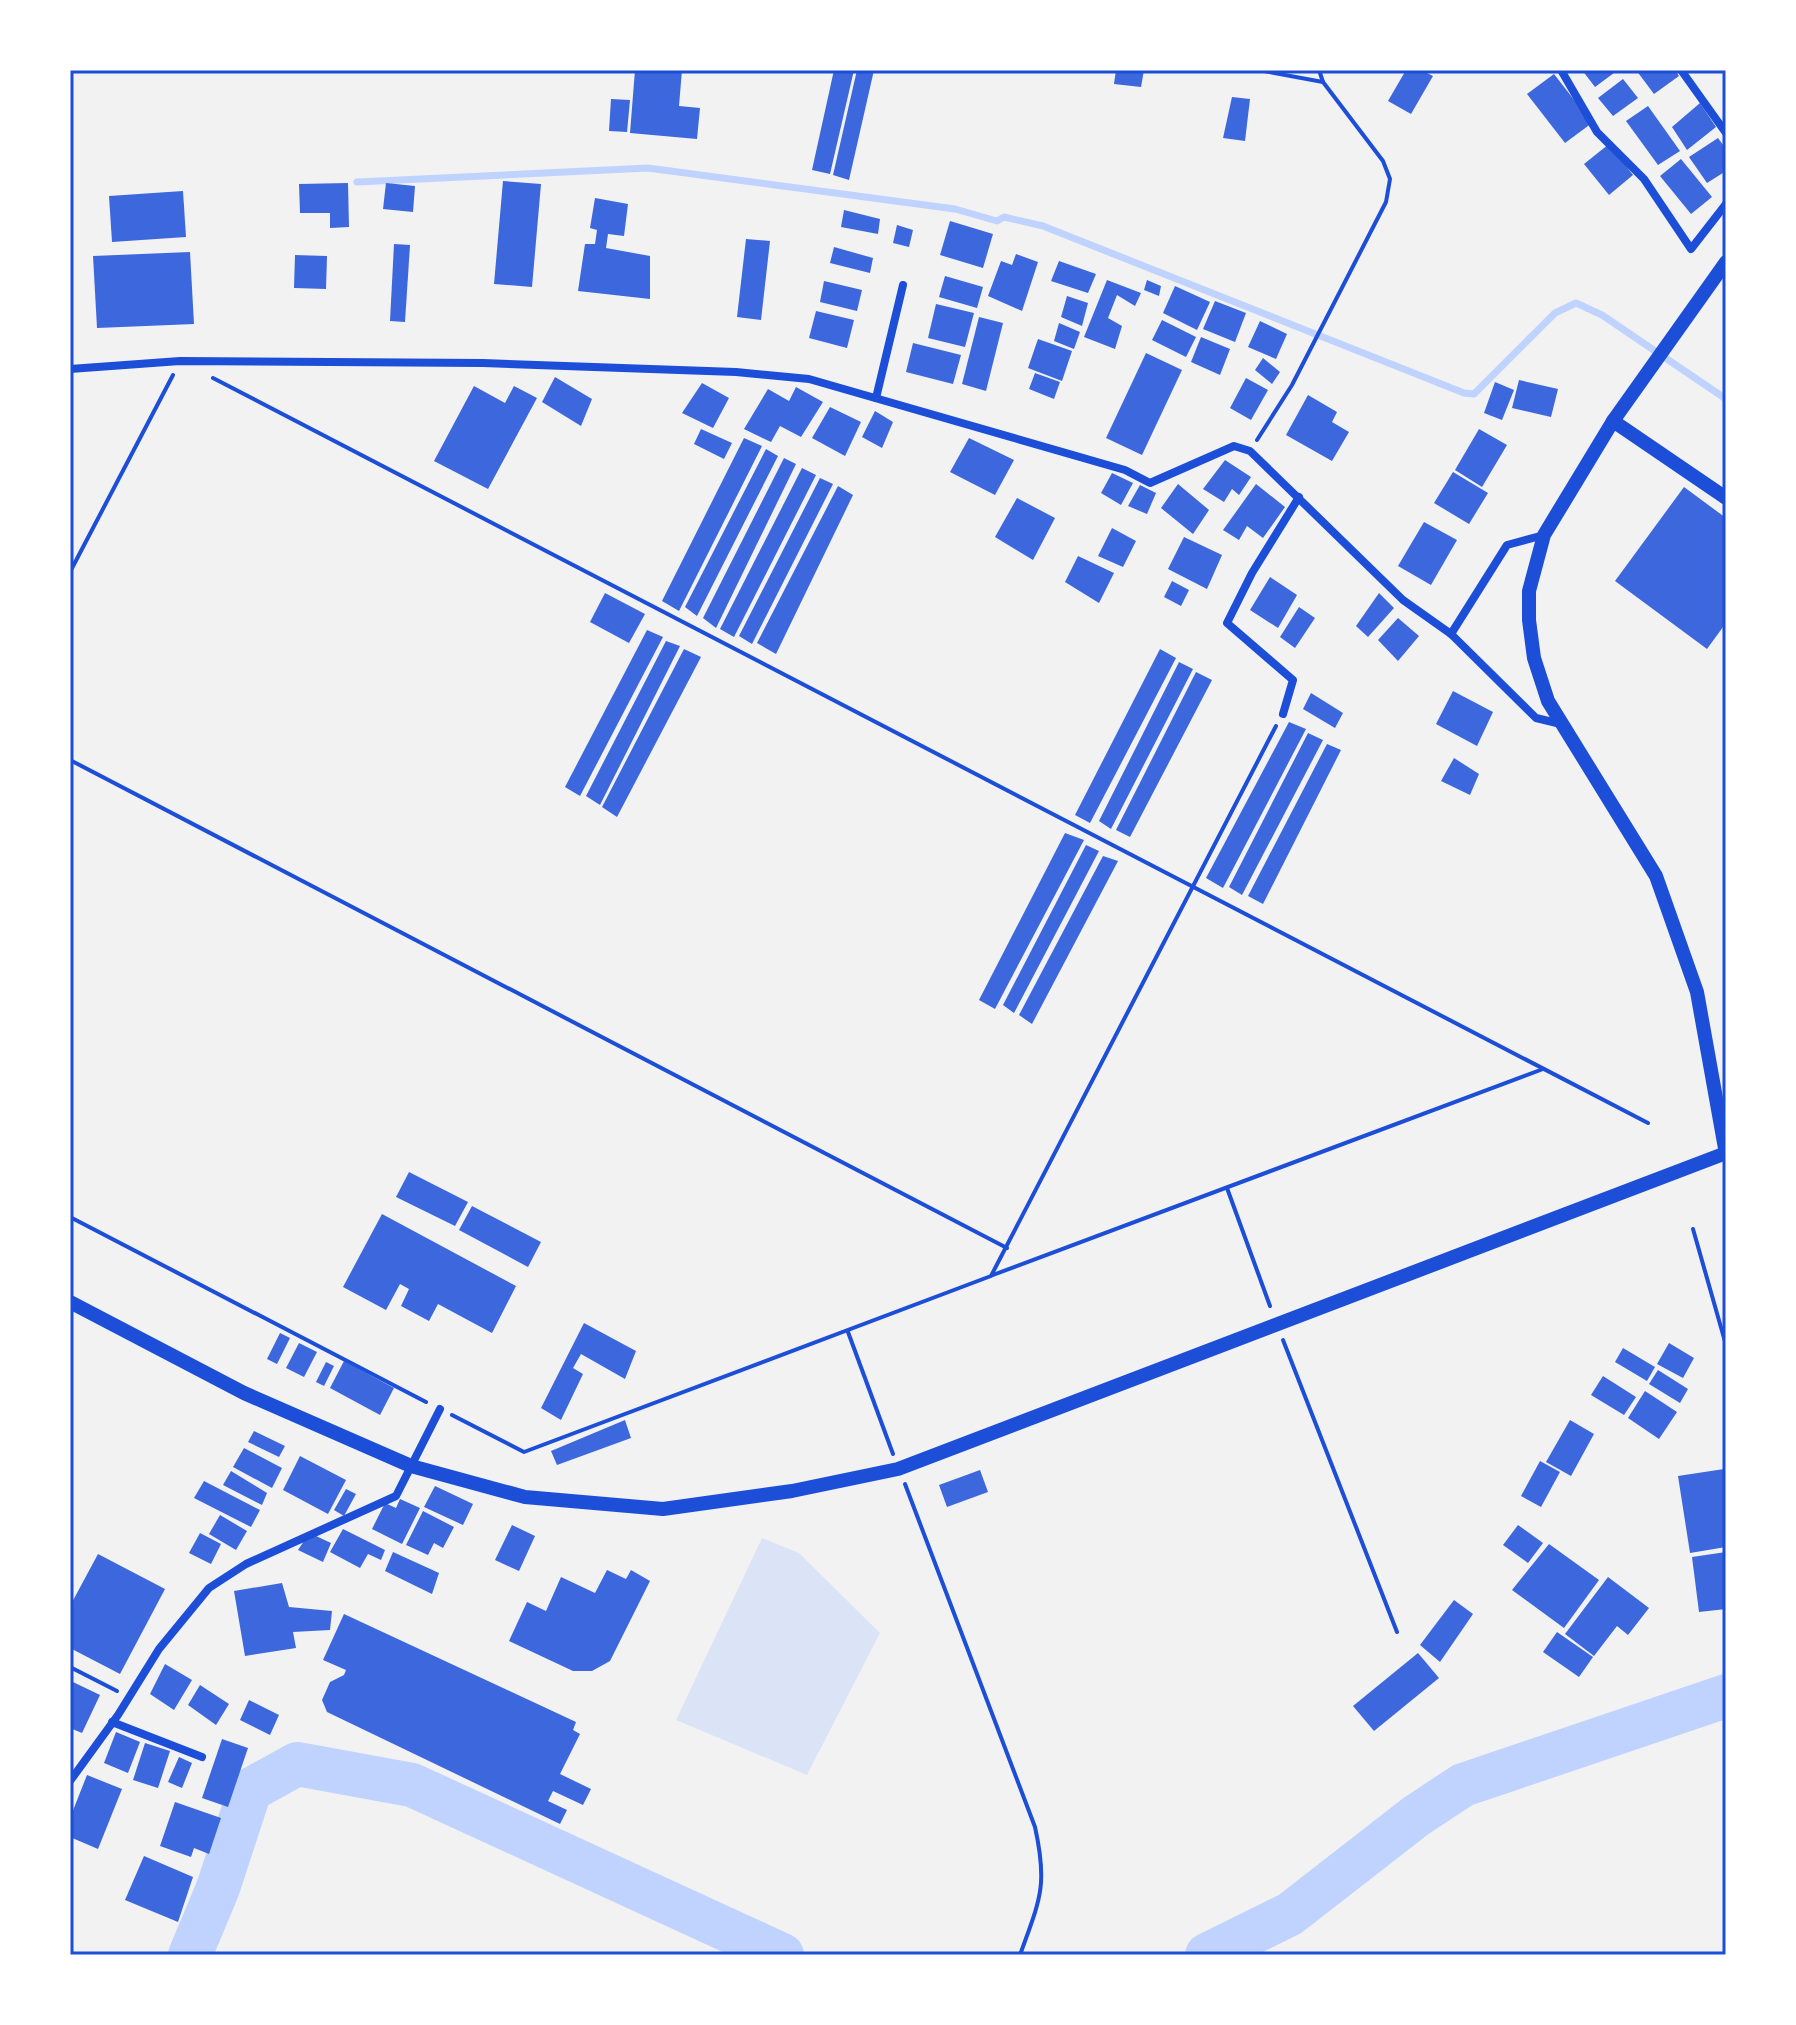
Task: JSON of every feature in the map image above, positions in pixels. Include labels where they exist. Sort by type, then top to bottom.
[{"type":"street","points":[[1561,70],[1597,132],[1644,179],[1691,249],[1726,204]]},
{"type":"street","points":[[1681,70],[1726,133]]},
{"type":"street","points":[[70,1302],[244,1393],[411,1466],[525,1497],[663,1509],[792,1491],[898,1469],[1726,1154],[1697,992],[1656,876],[1548,701],[1534,658],[1529,591],[1544,535],[1613,421],[1726,262]]},
{"type":"street","points":[[876,398],[903,285]]},
{"type":"street","points":[[70,369],[180,361],[483,363],[736,372],[809,379],[1125,470],[1150,483],[1234,446],[1250,451],[1403,600],[1451,634],[1536,718],[1561,724]]},
{"type":"street","points":[[1613,421],[1726,498]]},
{"type":"street","points":[[1283,714],[1293,680],[1227,623],[1252,573],[1299,497]]},
{"type":"street","points":[[1451,634],[1507,545],[1544,535]]},
{"type":"street","points":[[70,1781],[189,1608],[209,1588],[246,1564],[396,1496],[440,1409]]},
{"type":"street","points":[[112,1722],[202,1757]]},
{"type":"path","points":[[1258,70],[1323,82]]},
{"type":"path","points":[[1250,451],[1292,385],[1386,202],[1390,179],[1383,161],[1323,82],[1319,70]]},
{"type":"path","points":[[70,572],[180,361],[1648,1123]]},
{"type":"path","points":[[991,1276],[1283,714]]},
{"type":"path","points":[[70,760],[1007,1248]]},
{"type":"path","points":[[70,1217],[524,1452],[1545,1069]]},
{"type":"path","points":[[1227,1188],[1397,1632]]},
{"type":"path","points":[[1693,1229],[1726,1345]]},
{"type":"path","points":[[848,1332],[1035,1827],[1044,1867],[1041,1897],[1020,1955]]},
{"type":"path","points":[[70,1667],[127,1696]]},
{"type":"shaded area","points":[[762,1538],[799,1553],[880,1633],[807,1775],[676,1720]]},
{"type":"building","points":[[635,70],[682,70],[679,106],[700,108],[697,139],[630,133]]},
{"type":"building","points":[[834,70],[854,70],[830,174],[812,170]]},
{"type":"building","points":[[857,70],[874,70],[849,180],[833,175]]},
{"type":"building","points":[[1116,70],[1144,70],[1141,87],[1114,84]]},
{"type":"building","points":[[1406,70],[1421,70],[1433,76],[1411,114],[1388,101]]},
{"type":"building","points":[[1582,70],[1618,70],[1595,87]]},
{"type":"building","points":[[1636,70],[1675,70],[1679,76],[1654,94]]},
{"type":"building","points":[[1554,74],[1592,123],[1565,143],[1527,94]]},
{"type":"building","points":[[1623,79],[1638,98],[1613,116],[1598,98]]},
{"type":"building","points":[[1232,97],[1250,99],[1245,141],[1223,138]]},
{"type":"building","points":[[611,99],[630,100],[627,132],[609,131]]},
{"type":"building","points":[[1700,103],[1716,127],[1687,150],[1672,127]]},
{"type":"building","points":[[1648,106],[1680,151],[1658,165],[1626,121]]},
{"type":"building","points":[[1718,138],[1726,149],[1726,171],[1707,183],[1689,157]]},
{"type":"building","points":[[1609,144],[1633,175],[1609,195],[1584,164]]},
{"type":"building","points":[[1681,159],[1712,197],[1691,214],[1660,176]]},
{"type":"building","points":[[503,181],[541,184],[532,287],[494,284]]},
{"type":"building","points":[[348,183],[349,227],[330,228],[330,213],[300,213],[299,184]]},
{"type":"building","points":[[386,183],[415,186],[413,212],[383,209]]},
{"type":"building","points":[[183,191],[186,237],[112,242],[109,196]]},
{"type":"building","points":[[595,198],[628,204],[624,236],[608,234],[606,248],[650,256],[650,299],[578,291],[585,244],[595,244],[597,230],[590,228]]},
{"type":"building","points":[[844,210],[880,219],[878,234],[841,227]]},
{"type":"building","points":[[950,221],[993,234],[983,268],[940,255]]},
{"type":"building","points":[[897,225],[913,230],[909,247],[893,243]]},
{"type":"building","points":[[746,239],[770,241],[761,320],[737,317]]},
{"type":"building","points":[[394,244],[410,245],[405,322],[390,321]]},
{"type":"building","points":[[834,247],[873,258],[870,273],[830,263]]},
{"type":"building","points":[[190,252],[194,324],[97,328],[93,256]]},
{"type":"building","points":[[1016,254],[1038,262],[1022,311],[988,296],[1001,261],[1012,265]]},
{"type":"building","points":[[295,255],[327,256],[326,289],[294,288]]},
{"type":"building","points":[[1059,261],[1096,274],[1088,293],[1051,281]]},
{"type":"building","points":[[945,276],[983,287],[977,308],[939,297]]},
{"type":"building","points":[[1107,280],[1141,293],[1135,306],[1117,295],[1108,318],[1122,326],[1115,349],[1084,337]]},
{"type":"building","points":[[1147,280],[1161,286],[1159,296],[1144,290]]},
{"type":"building","points":[[824,281],[862,290],[857,311],[820,302]]},
{"type":"building","points":[[1175,286],[1210,302],[1197,330],[1163,313]]},
{"type":"building","points":[[1067,296],[1088,303],[1082,326],[1061,317]]},
{"type":"building","points":[[1215,301],[1246,313],[1235,342],[1203,329]]},
{"type":"building","points":[[936,304],[974,313],[965,347],[928,338]]},
{"type":"building","points":[[816,311],[854,320],[847,348],[809,338]]},
{"type":"building","points":[[979,317],[1003,323],[986,391],[962,384]]},
{"type":"building","points":[[1162,320],[1196,337],[1186,357],[1152,340]]},
{"type":"building","points":[[1260,321],[1287,334],[1276,359],[1248,347]]},
{"type":"building","points":[[1059,323],[1080,332],[1074,349],[1054,341]]},
{"type":"building","points":[[1201,337],[1230,349],[1220,375],[1191,362]]},
{"type":"building","points":[[1038,339],[1072,351],[1062,381],[1028,368]]},
{"type":"building","points":[[913,343],[961,355],[953,384],[906,372]]},
{"type":"building","points":[[1146,353],[1182,370],[1142,455],[1106,438]]},
{"type":"building","points":[[1263,358],[1280,372],[1272,384],[1255,370]]},
{"type":"building","points":[[1035,373],[1060,382],[1054,399],[1029,389]]},
{"type":"building","points":[[555,377],[592,399],[581,426],[542,402]]},
{"type":"building","points":[[1246,378],[1268,390],[1251,420],[1230,408]]},
{"type":"building","points":[[1519,380],[1558,389],[1551,417],[1512,408]]},
{"type":"building","points":[[1495,382],[1514,390],[1502,420],[1484,413]]},
{"type":"building","points":[[702,383],[729,398],[713,428],[682,413]]},
{"type":"building","points":[[474,386],[505,403],[514,386],[537,398],[488,489],[434,461]]},
{"type":"building","points":[[796,387],[823,402],[801,437],[780,426],[771,442],[744,429],[768,389],[789,401]]},
{"type":"building","points":[[1308,395],[1337,412],[1332,422],[1349,432],[1332,461],[1286,435]]},
{"type":"building","points":[[830,407],[861,422],[845,456],[812,438]]},
{"type":"building","points":[[875,411],[893,422],[882,448],[862,437]]},
{"type":"building","points":[[701,429],[732,443],[724,459],[694,444]]},
{"type":"building","points":[[1479,429],[1507,445],[1482,487],[1455,470]]},
{"type":"building","points":[[744,438],[762,446],[679,611],[662,601]]},
{"type":"building","points":[[969,438],[1014,460],[995,495],[950,472]]},
{"type":"building","points":[[766,449],[778,456],[697,616],[685,607]]},
{"type":"building","points":[[784,458],[796,464],[716,628],[703,618]]},
{"type":"building","points":[[1225,460],[1251,477],[1239,495],[1232,489],[1224,502],[1203,489]]},
{"type":"building","points":[[802,468],[816,475],[734,637],[720,629]]},
{"type":"building","points":[[1453,472],[1488,493],[1469,524],[1434,503]]},
{"type":"building","points":[[1112,473],[1133,483],[1121,505],[1101,493]]},
{"type":"building","points":[[820,478],[833,484],[752,644],[739,636]]},
{"type":"building","points":[[1178,484],[1209,510],[1193,534],[1161,508]]},
{"type":"building","points":[[1256,484],[1285,507],[1263,538],[1247,526],[1239,540],[1223,530]]},
{"type":"building","points":[[1140,485],[1156,493],[1147,514],[1128,506]]},
{"type":"building","points":[[838,486],[853,495],[776,654],[757,643]]},
{"type":"building","points":[[1684,487],[1726,518],[1726,629],[1723,627],[1707,649],[1615,581]]},
{"type":"building","points":[[1017,498],[1055,518],[1033,560],[995,537]]},
{"type":"building","points":[[1424,522],[1457,540],[1431,585],[1398,566]]},
{"type":"building","points":[[1112,528],[1136,541],[1123,567],[1098,556]]},
{"type":"building","points":[[1184,537],[1222,555],[1207,589],[1168,569]]},
{"type":"building","points":[[1078,556],[1114,573],[1099,603],[1065,582]]},
{"type":"building","points":[[1270,577],[1297,595],[1278,628],[1250,610]]},
{"type":"building","points":[[1172,581],[1189,590],[1181,606],[1164,597]]},
{"type":"building","points":[[605,593],[645,614],[629,643],[590,622]]},
{"type":"building","points":[[1379,593],[1394,608],[1368,637],[1356,626]]},
{"type":"building","points":[[1299,607],[1315,618],[1295,648],[1280,637]]},
{"type":"building","points":[[1398,618],[1419,636],[1398,661],[1378,640]]},
{"type":"building","points":[[647,630],[663,637],[580,796],[565,787]]},
{"type":"building","points":[[666,641],[680,646],[600,805],[586,796]]},
{"type":"building","points":[[684,649],[701,657],[617,817],[602,807]]},
{"type":"building","points":[[1160,649],[1176,658],[1090,823],[1075,815]]},
{"type":"building","points":[[1179,662],[1193,669],[1111,829],[1099,821]]},
{"type":"building","points":[[1196,672],[1212,680],[1130,837],[1116,830]]},
{"type":"building","points":[[1453,691],[1493,712],[1477,746],[1436,724]]},
{"type":"building","points":[[1311,693],[1343,713],[1335,728],[1303,709]]},
{"type":"building","points":[[1289,722],[1306,729],[1223,888],[1206,878]]},
{"type":"building","points":[[1308,733],[1323,740],[1242,895],[1229,887]]},
{"type":"building","points":[[1327,744],[1341,750],[1263,904],[1248,896]]},
{"type":"building","points":[[1454,758],[1479,774],[1470,795],[1441,781]]},
{"type":"building","points":[[1065,833],[1084,840],[995,1009],[979,1000]]},
{"type":"building","points":[[1086,845],[1099,851],[1014,1013],[1003,1005]]},
{"type":"building","points":[[1103,856],[1118,861],[1032,1024],[1019,1015]]},
{"type":"building","points":[[409,1172],[468,1202],[455,1226],[396,1197]]},
{"type":"building","points":[[472,1206],[541,1242],[528,1267],[459,1230]]},
{"type":"building","points":[[382,1214],[516,1286],[492,1333],[438,1304],[429,1321],[401,1306],[409,1289],[400,1284],[386,1310],[343,1287]]},
{"type":"building","points":[[584,1323],[636,1351],[625,1379],[581,1354],[573,1368],[583,1374],[561,1420],[541,1408]]},
{"type":"building","points":[[280,1333],[290,1338],[277,1364],[267,1359]]},
{"type":"building","points":[[299,1343],[317,1352],[304,1377],[286,1368]]},
{"type":"building","points":[[1669,1343],[1694,1358],[1683,1378],[1657,1364]]},
{"type":"building","points":[[1623,1348],[1655,1367],[1647,1381],[1615,1362]]},
{"type":"building","points":[[344,1361],[394,1388],[380,1415],[330,1388]]},
{"type":"building","points":[[326,1362],[334,1366],[324,1386],[316,1382]]},
{"type":"building","points":[[1658,1370],[1688,1389],[1680,1403],[1649,1384]]},
{"type":"building","points":[[1603,1376],[1636,1397],[1624,1415],[1591,1395]]},
{"type":"building","points":[[1645,1391],[1677,1412],[1659,1439],[1628,1418]]},
{"type":"building","points":[[625,1420],[631,1438],[557,1465],[551,1451]]},
{"type":"building","points":[[1570,1420],[1594,1434],[1571,1476],[1546,1462]]},
{"type":"building","points":[[254,1431],[285,1446],[279,1457],[248,1442]]},
{"type":"building","points":[[244,1448],[282,1468],[272,1488],[233,1467]]},
{"type":"building","points":[[300,1456],[346,1480],[328,1514],[283,1490]]},
{"type":"building","points":[[1540,1461],[1560,1472],[1541,1507],[1521,1496]]},
{"type":"building","points":[[1724,1469],[1726,1547],[1690,1553],[1678,1476]]},
{"type":"building","points":[[980,1470],[988,1492],[947,1507],[939,1485]]},
{"type":"building","points":[[231,1471],[267,1493],[262,1505],[223,1485]]},
{"type":"building","points":[[204,1481],[260,1510],[251,1527],[194,1498]]},
{"type":"building","points":[[435,1486],[473,1504],[463,1525],[424,1507]]},
{"type":"building","points":[[346,1489],[356,1494],[344,1516],[334,1510]]},
{"type":"building","points":[[400,1499],[420,1508],[402,1544],[372,1529],[385,1503],[396,1508]]},
{"type":"building","points":[[423,1511],[454,1527],[443,1548],[434,1543],[428,1555],[406,1545]]},
{"type":"building","points":[[220,1515],[247,1531],[236,1550],[209,1534]]},
{"type":"building","points":[[512,1525],[535,1536],[519,1571],[495,1560]]},
{"type":"building","points":[[1518,1525],[1543,1543],[1528,1563],[1503,1545]]},
{"type":"building","points":[[343,1529],[385,1550],[381,1560],[368,1554],[360,1568],[330,1552]]},
{"type":"building","points":[[200,1533],[221,1544],[211,1564],[189,1553]]},
{"type":"building","points":[[316,1536],[331,1543],[323,1562],[298,1550],[304,1541]]},
{"type":"building","points":[[1549,1544],[1599,1580],[1564,1628],[1512,1590]]},
{"type":"building","points":[[393,1552],[439,1573],[432,1594],[385,1571]]},
{"type":"building","points":[[1726,1552],[1726,1609],[1699,1612],[1692,1557]]},
{"type":"building","points":[[98,1554],[165,1589],[120,1674],[70,1648],[70,1606]]},
{"type":"building","points":[[607,1570],[626,1579],[631,1570],[650,1581],[610,1661],[592,1671],[573,1671],[509,1641],[527,1602],[546,1611],[561,1577],[595,1593]]},
{"type":"building","points":[[1608,1577],[1649,1608],[1628,1635],[1617,1626],[1594,1656],[1565,1634]]},
{"type":"building","points":[[282,1583],[289,1607],[332,1611],[330,1630],[293,1632],[296,1648],[245,1656],[234,1591]]},
{"type":"building","points":[[1454,1600],[1473,1614],[1440,1662],[1420,1645]]},
{"type":"building","points":[[344,1614],[576,1722],[573,1730],[580,1734],[560,1774],[591,1789],[583,1805],[553,1791],[548,1801],[567,1810],[560,1824],[327,1712],[322,1700],[330,1682],[344,1675],[346,1670],[323,1660]]},
{"type":"building","points":[[1557,1632],[1593,1657],[1579,1677],[1543,1652]]},
{"type":"building","points":[[1418,1653],[1439,1678],[1374,1731],[1353,1706]]},
{"type":"building","points":[[165,1664],[192,1680],[174,1710],[150,1694]]},
{"type":"building","points":[[73,1682],[100,1695],[82,1733],[70,1728]]},
{"type":"building","points":[[200,1685],[229,1704],[216,1725],[188,1705]]},
{"type":"building","points":[[249,1700],[279,1715],[270,1735],[240,1720]]},
{"type":"building","points":[[116,1732],[140,1742],[128,1773],[104,1763]]},
{"type":"building","points":[[222,1739],[248,1748],[228,1807],[202,1798]]},
{"type":"building","points":[[145,1743],[170,1751],[158,1788],[133,1780]]},
{"type":"building","points":[[179,1757],[192,1763],[182,1788],[168,1782]]},
{"type":"building","points":[[87,1775],[122,1789],[98,1849],[70,1837],[70,1818]]},
{"type":"building","points":[[175,1802],[221,1818],[209,1854],[194,1848],[191,1857],[160,1846]]},
{"type":"building","points":[[144,1856],[193,1877],[178,1922],[125,1900]]},
{"type":"waterway","points":[[357,182],[648,168],[955,209],[997,221],[1004,217],[1043,226],[1464,393],[1474,394],[1555,313],[1576,303],[1602,315],[1726,399]]},
{"type":"waterway","points":[[1207,1955],[1290,1914],[1416,1816],[1463,1785],[1726,1696]]},
{"type":"waterway","points":[[190,1955],[218,1888],[250,1790],[297,1764],[412,1785],[782,1955]]}]
